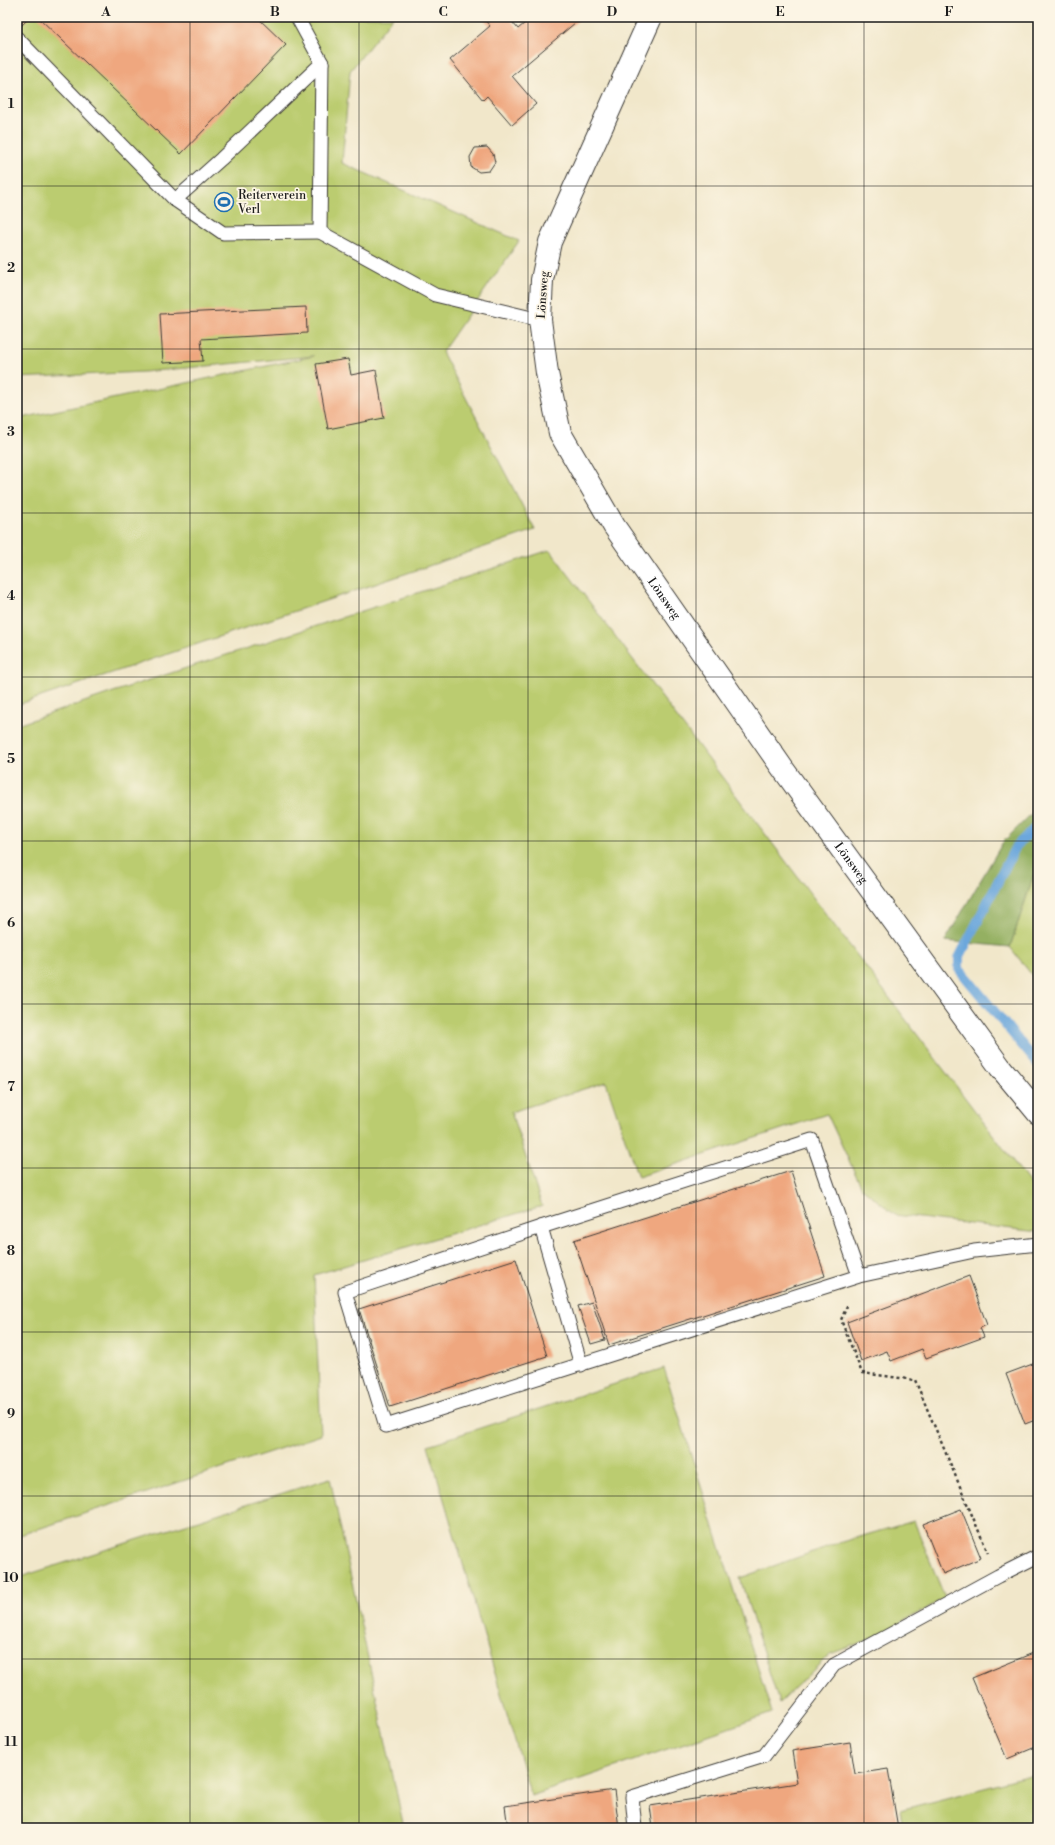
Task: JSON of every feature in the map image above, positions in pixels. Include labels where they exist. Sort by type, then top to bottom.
[{"type":"street","name":"Lönsweg","points":[[651,17],[550,242],[542,280],[540,320],[547,373],[560,433],[614,526],[783,769],[1000,1067],[1038,1113]]},
{"type":"lane","points":[[297,17],[322,63],[320,232]]},
{"type":"lane","points":[[17,38],[175,200],[223,233],[320,232],[435,295],[540,320]]},
{"type":"lane","points":[[175,200],[222,159],[322,63]]},
{"type":"lane","points":[[859,1276],[812,1140],[345,1292],[386,1426],[859,1276],[974,1250],[1038,1244]]},
{"type":"lane","points":[[541,1227],[581,1365]]},
{"type":"lane","points":[[635,1828],[632,1797],[764,1756],[834,1665],[998,1576],[1038,1556]]},
{"type":"path","points":[[859,1276],[841,1320],[862,1373],[915,1380],[998,1576]]},
{"type":"green space","points":[[17,17],[393,17],[350,71],[342,163],[519,241],[442,352],[535,530],[17,705],[17,419],[314,356],[143,372],[17,378]]},
{"type":"green space","points":[[550,550],[1038,1194],[1038,1232],[895,1215],[862,1188],[827,1114],[638,1177],[606,1082],[511,1112],[542,1206],[314,1275],[321,1435],[17,1536],[17,725],[131,686]]},
{"type":"green space","points":[[1038,807],[1038,862],[1010,947],[945,941],[1003,842]]},
{"type":"green space","points":[[1038,862],[1038,983],[1010,947]]},
{"type":"green space","points":[[664,1368],[772,1713],[531,1796],[428,1445]]},
{"type":"green space","points":[[330,1478],[404,1828],[17,1828],[17,1578]]},
{"type":"green space","points":[[914,1521],[945,1598],[874,1638],[830,1654],[779,1703],[740,1578],[835,1544]]},
{"type":"green space","points":[[1038,1774],[1038,1828],[903,1828],[900,1810]]},
{"type":"building","points":[[17,17],[30,17],[20,27],[17,24]]},
{"type":"building","points":[[38,17],[257,17],[286,45],[181,154]]},
{"type":"building","points":[[482,17],[508,17],[518,29],[532,17],[582,17],[512,76],[536,104],[512,125],[487,96],[483,100],[450,60],[490,26]]},
{"type":"building","points":[[487,147],[493,154],[495,162],[489,171],[479,172],[471,167],[470,157],[475,148]]},
{"type":"building","points":[[306,307],[307,333],[201,339],[203,361],[163,363],[160,314]]},
{"type":"building","points":[[348,359],[351,375],[376,370],[384,418],[328,429],[316,364]]},
{"type":"building","points":[[791,1171],[825,1276],[609,1345],[574,1240]]},
{"type":"building","points":[[516,1259],[547,1356],[390,1407],[359,1309]]},
{"type":"building","points":[[969,1276],[987,1325],[980,1328],[984,1337],[926,1358],[922,1349],[891,1361],[887,1351],[861,1361],[847,1322]]},
{"type":"building","points":[[592,1302],[605,1340],[591,1344],[578,1306]]},
{"type":"building","points":[[1038,1362],[1038,1419],[1025,1424],[1006,1374]]},
{"type":"building","points":[[961,1509],[981,1558],[943,1574],[923,1524]]},
{"type":"building","points":[[1038,1651],[1038,1746],[1007,1759],[972,1678]]},
{"type":"building","points":[[850,1742],[855,1774],[888,1769],[898,1828],[653,1828],[650,1806],[797,1783],[792,1751]]},
{"type":"building","points":[[614,1790],[619,1828],[508,1828],[505,1806]]},
{"type":"waterway","points":[[1038,825],[1016,846],[959,958],[959,969],[1038,1064]]},
{"type":"place","name":"Reiterverein Verl","points":[[224,202]]}]
